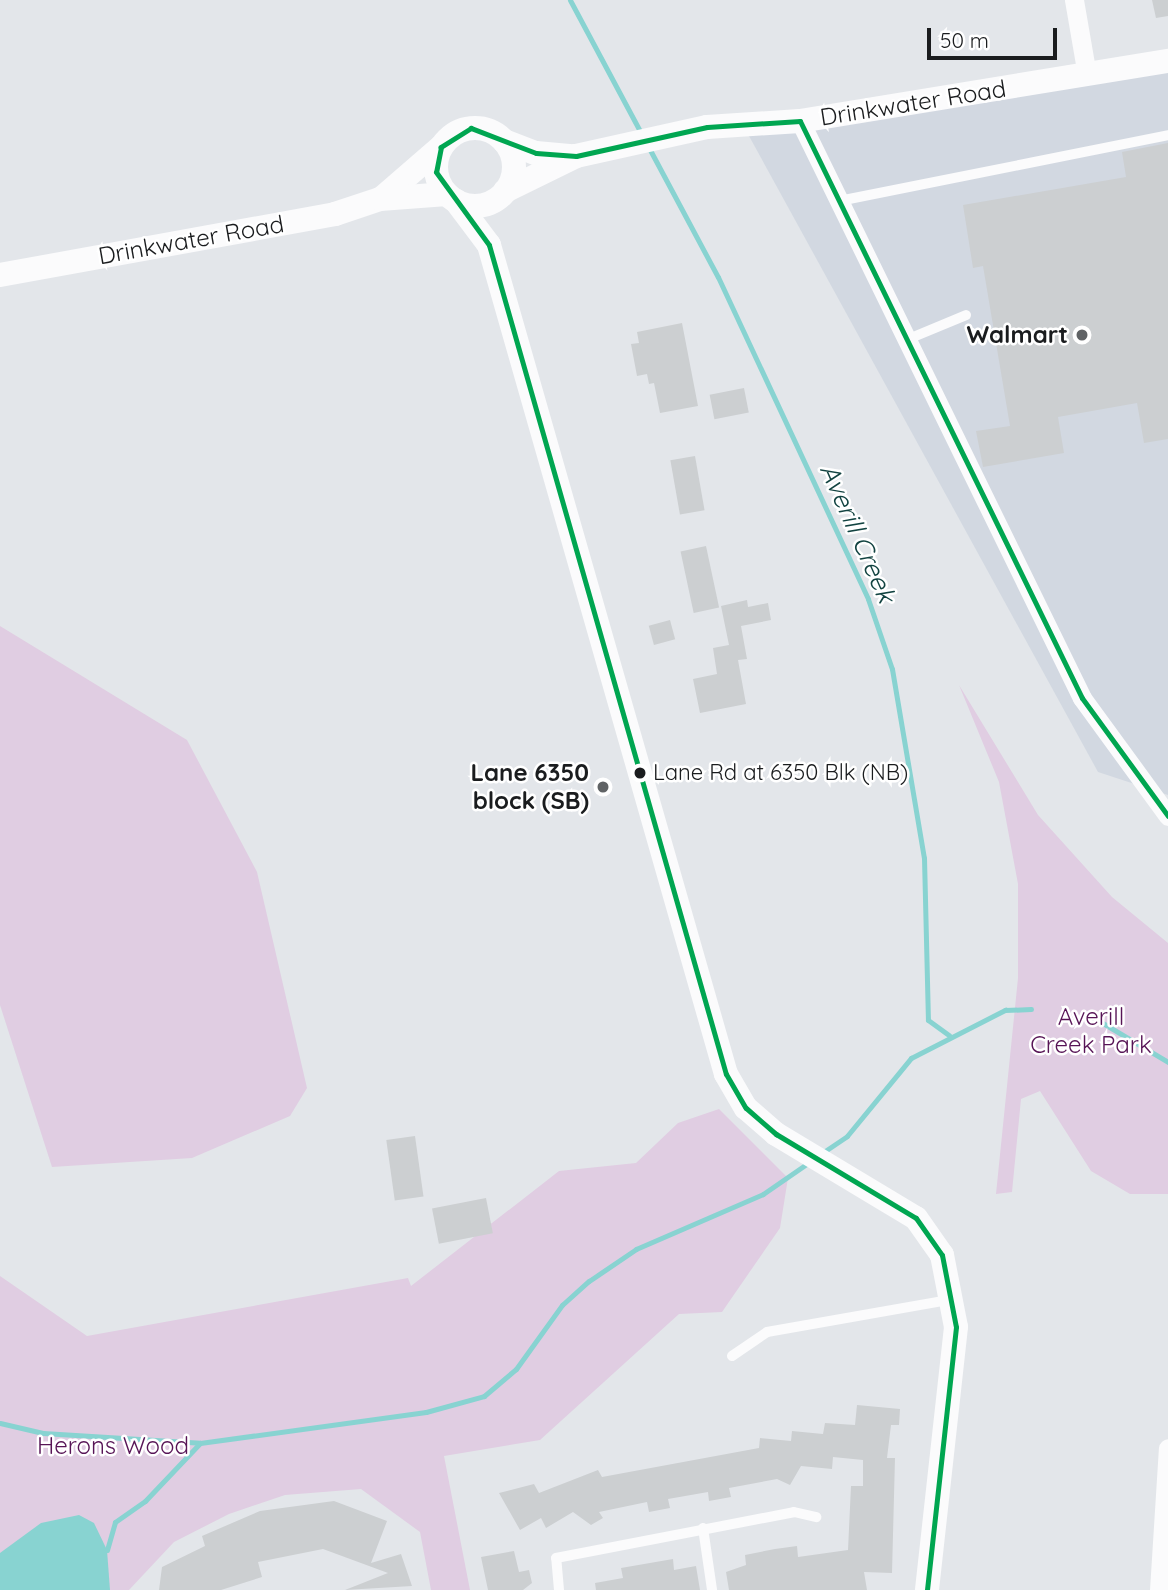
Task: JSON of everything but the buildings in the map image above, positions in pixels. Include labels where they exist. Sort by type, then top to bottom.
[{"type":"street","points":[[1074,0],[1087,75]]},
{"type":"street","name":"Drinkwater Road","points":[[503,194],[576,156],[674,134],[800,121],[1168,61]]},
{"type":"street","points":[[800,121],[1082,698],[1168,816]]},
{"type":"street","points":[[489,245],[514,165],[504,141],[471,128],[441,147],[436,172],[451,197],[489,245],[726,1074],[746,1108],[797,1145],[877,1191],[916,1218],[942,1255],[956,1328],[927,1590]]},
{"type":"street","name":"Drinkwater Road","points":[[504,141],[537,153],[576,156]]},
{"type":"street","name":"Drinkwater Road","points":[[380,199],[441,147]]},
{"type":"street","points":[[451,197],[478,205],[503,194]]},
{"type":"street","name":"Drinkwater Road","points":[[0,275],[335,214],[380,199],[451,197]]},
{"type":"street","points":[[1159,1590],[1168,1448]]},
{"type":"lane","points":[[839,201],[1168,135]]},
{"type":"lane","points":[[905,340],[966,315]]},
{"type":"lane","points":[[732,1356],[766,1332],[951,1300]]},
{"type":"lane","points":[[559,1590],[556,1558],[794,1512],[816,1517]]},
{"type":"lane","points":[[704,1528],[712,1590]]},
{"type":"shaded area","points":[[1168,67],[1168,795],[1098,772],[749,136]]},
{"type":"green space","points":[[0,626],[187,740],[257,872],[307,1088],[290,1116],[192,1158],[52,1167],[0,1005]]},
{"type":"green space","name":"Averill Creek Park","points":[[959,685],[1038,815],[1112,897],[1168,943],[1168,1194],[1130,1194],[1091,1171],[1040,1091],[1021,1099],[1012,1192],[996,1194],[1018,978],[1018,884],[999,782]]},
{"type":"green space","name":"Herons Wood","points":[[719,1109],[788,1178],[780,1228],[722,1312],[679,1314],[540,1440],[444,1456],[470,1590],[431,1590],[420,1532],[361,1489],[285,1495],[229,1514],[174,1542],[129,1590],[0,1590],[0,1276],[87,1336],[408,1278],[411,1286],[559,1171],[636,1163],[678,1123]]},
{"type":"water","points":[[79,1515],[94,1523],[107,1550],[110,1590],[0,1590],[0,1553],[41,1523]]},
{"type":"waterway","name":"Averill Creek","points":[[570,0],[641,133]]},
{"type":"waterway","name":"Averill Creek","points":[[649,148],[718,277],[868,599],[892,669],[924,858],[928,1020],[949,1035]]},
{"type":"waterway","points":[[822,1153],[847,1136],[911,1058],[1005,1010],[1031,1009]]},
{"type":"waterway","name":"Averill Creek","points":[[1091,1016],[1168,1062]]},
{"type":"waterway","points":[[0,1423],[43,1433],[200,1443],[426,1412],[484,1396],[516,1369],[562,1305],[589,1281],[636,1249],[763,1194],[808,1163]]},
{"type":"waterway","points":[[107,1550],[115,1522],[145,1501],[200,1443]]},
{"type":"transit line","points":[[800,121],[707,127],[576,156],[536,153],[471,128],[441,147],[436,172],[489,245],[726,1074],[746,1108],[776,1134],[916,1218],[942,1255],[956,1327],[927,1590]]},
{"type":"transit line","points":[[800,121],[1082,698],[1168,816]]},
{"type":"place","name":"Walmart","points":[[1082,335]]},
{"type":"place","name":"Lane Rd at 6350 Blk (NB)","points":[[640,773]]},
{"type":"place","name":"Lane 6350 block (SB)","points":[[603,787]]}]
